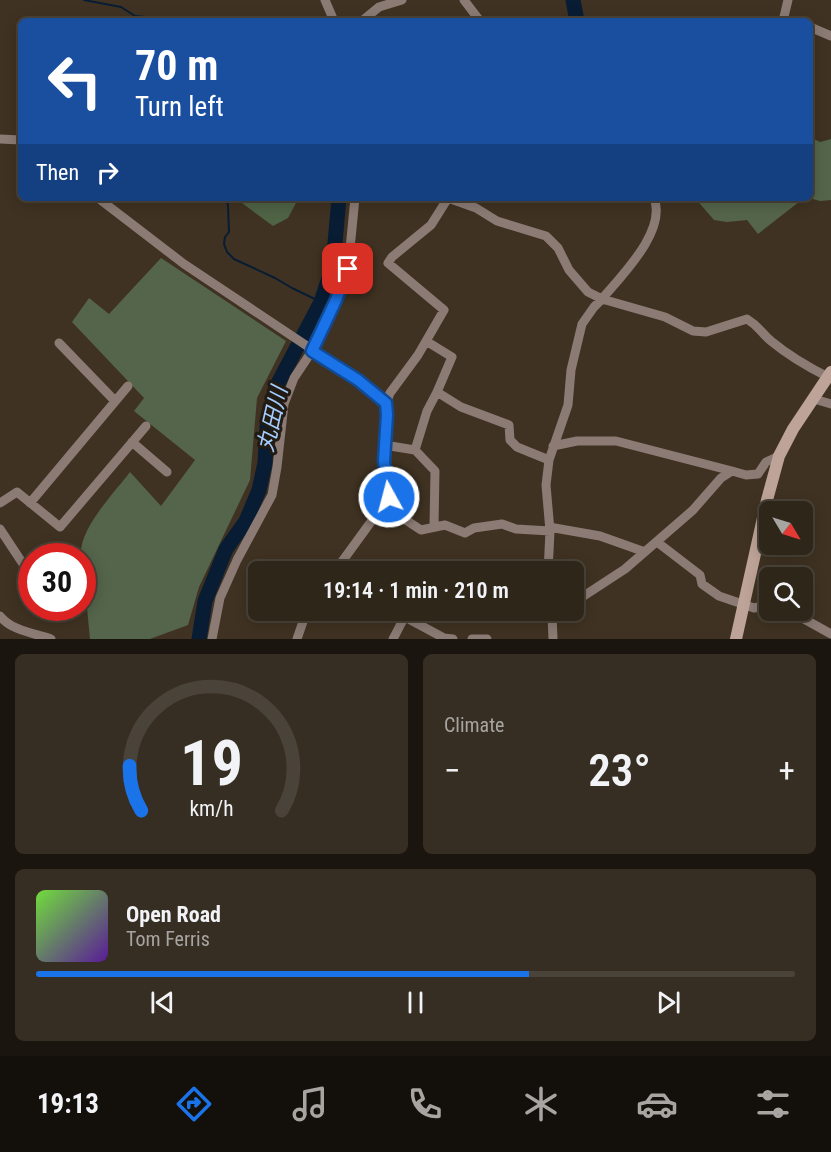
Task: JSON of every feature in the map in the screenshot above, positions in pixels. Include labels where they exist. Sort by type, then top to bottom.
[{"type":"street","points":[[325,0],[333,18]]},
{"type":"street","points":[[366,18],[379,7],[402,0]]},
{"type":"street","points":[[464,0],[478,18]]},
{"type":"street","points":[[784,18],[788,0]]},
{"type":"street","points":[[813,28],[831,36]]},
{"type":"street","points":[[0,139],[18,140]]},
{"type":"street","points":[[102,201],[184,264],[358,380],[386,403]]},
{"type":"street","points":[[212,639],[220,597],[272,495],[284,404],[294,378],[312,351],[348,269],[355,201]]},
{"type":"street","points":[[342,561],[389,497],[384,461],[386,403],[390,393],[418,356],[444,310],[388,263],[392,257],[432,225],[446,201]]},
{"type":"street","points":[[456,201],[476,208],[497,221],[546,236],[558,248],[569,270],[588,292],[602,299],[665,317],[693,331],[706,332],[747,319],[758,326],[769,339],[807,366],[829,374],[793,429],[779,456],[736,639]]},
{"type":"street","points":[[548,561],[546,485],[549,459],[568,405],[571,370],[582,324],[652,234],[657,206],[655,201]]},
{"type":"street","points":[[415,450],[427,411],[452,357],[426,341]]},
{"type":"street","points":[[59,343],[115,401]]},
{"type":"street","points":[[30,503],[128,386]]},
{"type":"street","points":[[437,392],[461,407],[509,425],[510,440],[517,447],[549,459]]},
{"type":"street","points":[[814,399],[831,404]]},
{"type":"street","points":[[0,503],[17,492],[60,527],[146,426]]},
{"type":"street","points":[[553,446],[578,441],[616,441],[746,475],[758,474],[766,462],[779,456]]},
{"type":"street","points":[[132,442],[167,472]]},
{"type":"street","points":[[384,445],[415,450],[435,471],[434,526]]},
{"type":"street","points":[[584,596],[625,569],[693,510],[721,478],[732,471]]},
{"type":"street","points":[[383,505],[421,530],[445,525],[465,533],[474,528],[502,524],[516,529],[549,529],[600,536],[645,552]]},
{"type":"street","points":[[0,529],[18,556]]},
{"type":"street","points":[[657,542],[700,575],[702,584],[719,596],[754,608],[759,607]]},
{"type":"street","points":[[0,616],[18,629],[51,639]]},
{"type":"street","points":[[297,639],[303,621]]},
{"type":"street","points":[[393,639],[402,621]]},
{"type":"street","points":[[410,621],[444,638],[453,639]]},
{"type":"street","points":[[553,639],[554,621]]},
{"type":"street","points":[[808,621],[831,634]]},
{"type":"street","points":[[472,639],[487,639]]},
{"type":"green space","points":[[813,138],[820,142],[831,139],[831,200],[813,199]]},
{"type":"green space","points":[[225,201],[304,201],[296,203],[288,218],[273,226],[242,203],[224,203]]},
{"type":"green space","points":[[698,201],[800,201],[758,234],[747,220],[727,222],[714,220]]},
{"type":"green space","points":[[161,258],[286,341],[257,398],[250,480],[199,587],[188,625],[150,639],[90,639],[88,621],[96,621],[96,543],[83,543],[91,524],[130,472],[161,506],[195,460],[134,411],[144,398],[72,322],[89,298],[109,314]]},
{"type":"waterway","points":[[84,0],[121,7],[135,16],[155,18]]},
{"type":"waterway","name":"丸田川","points":[[573,0],[576,18]]},
{"type":"waterway","points":[[227,201],[229,232],[224,244],[227,252],[234,259],[321,302]]},
{"type":"waterway","name":"丸田川","points":[[199,639],[205,601],[226,549],[246,521],[259,490],[265,463],[267,427],[276,387],[321,302],[333,266],[339,201]]},
{"type":"route","points":[[348,269],[312,351],[358,380],[386,403],[384,461],[389,497]]}]
